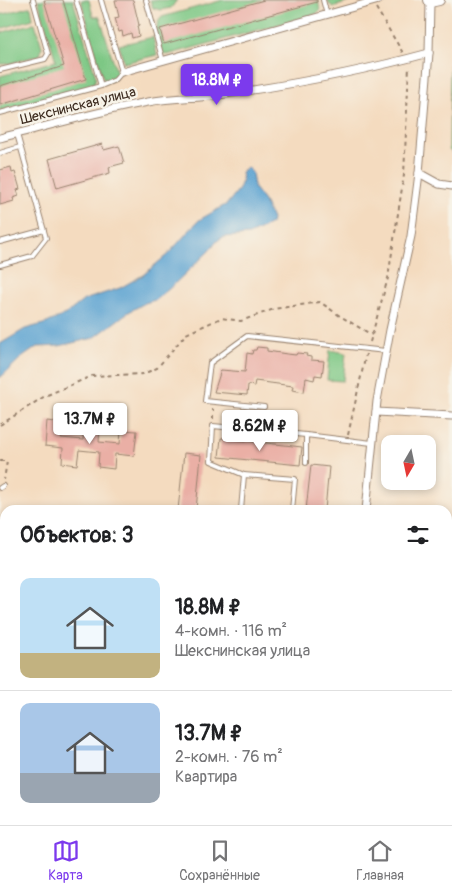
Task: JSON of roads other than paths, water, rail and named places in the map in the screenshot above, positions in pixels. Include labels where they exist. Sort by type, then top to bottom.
[{"type":"street","name":"Шекснинская улица","points":[[122,72],[375,1]]},
{"type":"street","points":[[366,505],[372,443],[386,351],[411,236],[419,173],[433,1]]},
{"type":"street","name":"Шекснинская улица","points":[[0,138],[150,101],[212,96],[284,84],[429,53]]},
{"type":"street","points":[[419,173],[439,184],[452,186]]},
{"type":"street","points":[[376,412],[452,416]]},
{"type":"lane","points":[[0,70],[48,57],[33,0]]},
{"type":"lane","points":[[76,0],[101,86]]},
{"type":"lane","points":[[101,0],[122,72]]},
{"type":"lane","points":[[146,0],[163,61]]},
{"type":"lane","points":[[322,0],[327,14]]},
{"type":"lane","name":"Шекснинская улица","points":[[0,113],[101,86],[115,80],[122,72]]},
{"type":"lane","points":[[0,265],[32,256],[46,238],[17,134]]},
{"type":"lane","points":[[0,153],[20,147]]},
{"type":"lane","points":[[0,242],[44,230]]},
{"type":"lane","points":[[264,407],[206,401],[210,363],[248,336],[386,351]]},
{"type":"lane","points":[[292,505],[295,479],[244,475],[211,461],[213,426],[372,443]]},
{"type":"lane","points":[[306,435],[306,462]]},
{"type":"lane","points":[[241,505],[244,475]]},
{"type":"water","points":[[247,167],[252,172],[254,188],[264,201],[272,219],[271,224],[249,235],[223,237],[155,300],[127,313],[94,338],[59,346],[37,347],[20,359],[0,378],[0,344],[25,329],[47,323],[66,314],[84,300],[120,288],[143,275],[167,255],[199,220],[227,204],[239,189],[242,181],[241,172]]}]
